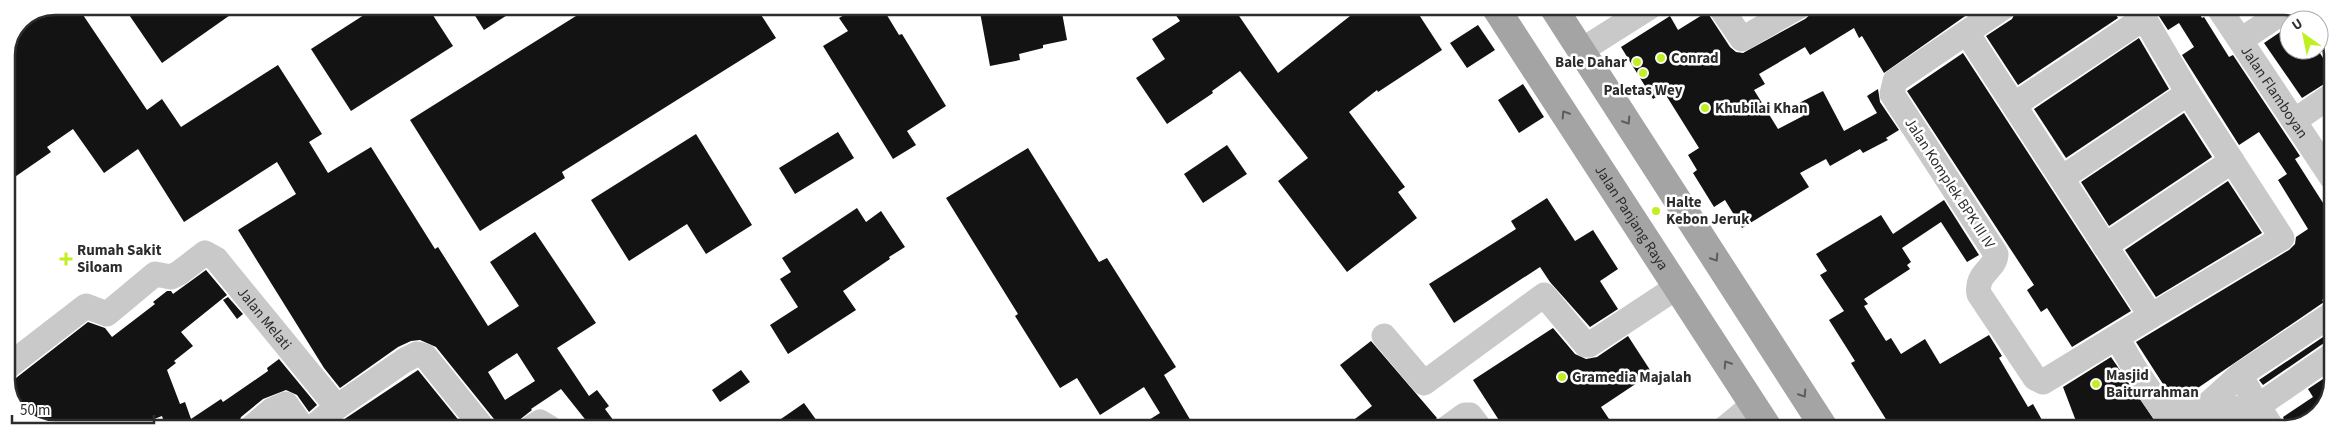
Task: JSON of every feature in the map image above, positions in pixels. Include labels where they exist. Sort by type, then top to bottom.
[{"type":"main road","name":"Jalan Panjang Raya","points":[[1501,15],[1763,420]]},
{"type":"main road","points":[[1558,15],[1819,420]]},
{"type":"street","points":[[1582,50],[1637,15]]},
{"type":"street","points":[[1726,15],[1742,39],[1784,15]]},
{"type":"street","name":"Jalan Komplek BPK III IV","points":[[1993,15],[1895,81],[1892,94],[1996,254],[1995,259],[1979,280],[1979,294],[2035,378],[2039,381],[2049,380],[2151,316],[2282,238],[2188,93],[2144,18],[2014,105]]},
{"type":"street","name":"Jalan Flamboyan","points":[[2224,15],[2324,166]]},
{"type":"street","points":[[2241,40],[2278,15]]},
{"type":"street","points":[[1967,33],[2151,316]]},
{"type":"street","points":[[2062,178],[2188,93]]},
{"type":"street","points":[[2294,121],[2324,100]]},
{"type":"street","points":[[2105,246],[2232,161]]},
{"type":"street","name":"Jalan Melati","points":[[15,361],[86,306],[107,314],[155,274],[171,276],[179,273],[201,255],[210,254],[337,407]]},
{"type":"street","points":[[1384,336],[1424,383],[1544,295],[1586,345],[1590,345],[1677,287]]},
{"type":"street","points":[[2198,413],[2240,375],[2324,319]]},
{"type":"street","points":[[2117,338],[2164,412],[2198,413],[2258,406],[2324,361]]},
{"type":"street","points":[[322,420],[337,407],[405,360],[417,354],[424,356],[476,420]]},
{"type":"street","points":[[2240,375],[2267,420]]},
{"type":"street","points":[[260,420],[272,410],[286,404],[297,420]]},
{"type":"street","points":[[1734,420],[1753,405]]},
{"type":"street","points":[[1458,420],[1465,415],[1470,415],[1474,420]]},
{"type":"building","points":[[56,15],[83,15],[147,110],[162,99],[181,127],[278,65],[322,134],[309,142],[328,173],[371,147],[435,249],[438,247],[488,326],[519,306],[490,262],[535,232],[596,323],[557,348],[589,396],[597,390],[609,406],[605,409],[613,420],[586,420],[561,389],[531,409],[519,420],[494,420],[436,347],[420,340],[411,341],[398,347],[340,388],[324,368],[238,230],[296,194],[277,162],[184,222],[138,149],[104,173],[73,129],[47,147],[51,152],[15,177],[16,48],[22,33],[40,18]],"holes":[[[517,353],[535,381],[505,400],[488,372]]]},
{"type":"building","points":[[129,15],[230,15],[162,63]]},
{"type":"building","points":[[364,15],[433,15],[453,46],[351,111],[311,49]]},
{"type":"building","points":[[475,15],[507,15],[484,30]]},
{"type":"building","points":[[578,15],[761,15],[776,38],[562,172],[565,178],[480,231],[410,120]]},
{"type":"building","points":[[844,15],[887,15],[899,35],[902,34],[946,106],[907,131],[916,145],[893,159],[823,46],[848,31],[839,18]]},
{"type":"building","points":[[980,15],[1062,15],[1067,40],[1043,45],[1043,48],[1019,54],[1020,60],[990,66]]},
{"type":"building","points":[[1176,15],[1238,15],[1278,73],[1349,15],[1419,15],[1442,50],[1378,92],[1377,90],[1349,112],[1405,187],[1398,192],[1417,218],[1347,272],[1278,181],[1308,158],[1240,71],[1212,91],[1213,93],[1167,124],[1136,78],[1165,59],[1152,39],[1180,21]]},
{"type":"building","points":[[1702,15],[1709,15],[1730,47],[1736,52],[1743,53],[1810,15],[1967,15],[1884,73],[1862,36],[1859,38],[1854,28],[1810,55],[1805,47],[1759,74],[1765,84],[1754,90],[1778,129],[1803,116],[1797,104],[1823,91],[1844,131],[1877,113],[1867,96],[1878,89],[1880,102],[1899,130],[1886,138],[1888,140],[1863,153],[1860,149],[1830,166],[1826,159],[1800,173],[1809,187],[1742,228],[1725,200],[1714,207],[1693,173],[1697,170],[1688,155],[1699,148],[1664,92],[1653,99],[1621,47],[1670,16],[1678,30]]},
{"type":"building","points":[[2014,15],[2116,15],[2118,18],[2018,85],[1986,36],[2012,19]]},
{"type":"building","points":[[2158,15],[2200,15],[2202,18],[2204,17],[2229,57],[2233,55],[2300,156],[2295,159],[2324,204],[2324,299],[2322,300],[2324,302],[2186,396],[2187,398],[2172,398],[2136,342],[2289,250],[2295,244],[2296,237],[2308,229],[2278,180],[2287,174],[2259,132],[2239,145],[2182,55],[2194,47],[2179,23],[2168,30]]},
{"type":"building","points":[[1478,25],[1495,50],[1467,68],[1450,43]]},
{"type":"building","points":[[2279,33],[2279,60],[2324,60],[2324,84],[2302,98],[2264,43]]},
{"type":"building","points":[[2139,38],[2169,89],[2066,158],[2034,109]]},
{"type":"building","points":[[1963,53],[2131,311],[2072,347],[2047,308],[2041,312],[2027,290],[2034,285],[1907,91]]},
{"type":"building","points":[[1523,84],[1544,117],[1519,133],[1498,100]]},
{"type":"building","points":[[2184,113],[2212,157],[2109,226],[2081,182]]},
{"type":"building","points":[[838,132],[854,158],[795,194],[779,168]]},
{"type":"building","points":[[696,134],[752,225],[706,254],[687,224],[629,261],[591,200]]},
{"type":"building","points":[[1227,145],[1247,174],[1203,203],[1184,174]]},
{"type":"building","points":[[1028,148],[1099,262],[1107,258],[1176,367],[1164,375],[1190,420],[1149,420],[1160,413],[1144,387],[1100,415],[1077,378],[1060,388],[1015,316],[1018,314],[946,198]]},
{"type":"building","points":[[2228,181],[2262,233],[2156,297],[2125,250]]},
{"type":"building","points":[[1547,198],[1575,241],[1593,230],[1618,269],[1600,281],[1618,309],[1590,327],[1550,282],[1540,267],[1454,323],[1429,284],[1516,229],[1511,221]]},
{"type":"building","points":[[1944,200],[1979,255],[1967,262],[1941,222],[1902,248],[1911,262],[1907,265],[1910,269],[1864,299],[1868,304],[1864,306],[1886,341],[1891,338],[1901,354],[1925,339],[1940,364],[1989,335],[2002,356],[1999,358],[2028,407],[2033,404],[2042,420],[1886,420],[1851,363],[1855,361],[1829,320],[1844,311],[1820,275],[1827,271],[1816,254],[1881,215],[1893,234]]},
{"type":"building","points":[[857,208],[866,222],[881,211],[905,247],[843,291],[856,310],[788,354],[770,325],[798,307],[780,279],[791,272],[782,258]]},
{"type":"building","points":[[206,270],[227,295],[181,332],[193,346],[174,361],[176,363],[167,370],[180,404],[185,402],[191,419],[221,399],[223,402],[268,371],[267,368],[279,359],[317,405],[309,412],[297,395],[286,390],[263,399],[240,420],[163,420],[162,416],[152,420],[50,420],[31,412],[22,402],[18,395],[15,378],[88,322],[105,328],[112,337],[155,304],[153,302],[167,291],[171,291],[173,294]]},
{"type":"building","points":[[228,297],[243,314],[237,319],[223,300]]},
{"type":"building","name":"Gramedia Majalah","points":[[1553,328],[1575,354],[1586,359],[1597,357],[1628,336],[1652,373],[1601,407],[1610,420],[1499,420],[1473,380]]},
{"type":"building","points":[[2324,336],[2324,343],[2263,385],[2259,380]]},
{"type":"building","points":[[1371,341],[1437,418],[1435,420],[1354,420],[1372,406],[1340,365]]},
{"type":"building","points":[[2111,357],[2154,420],[2076,420],[2063,387]]},
{"type":"building","points":[[418,370],[459,420],[344,420]]},
{"type":"building","points":[[741,370],[750,382],[720,402],[712,390]]},
{"type":"building","points":[[2324,378],[2323,390],[2316,404],[2304,415],[2284,420],[2283,417],[2313,397],[2308,389]]},
{"type":"building","points":[[804,403],[816,420],[780,420]]},
{"type":"place","name":"Conrad","points":[[1661,58]]},
{"type":"place","name":"Bale Dahar","points":[[1637,62]]},
{"type":"place","name":"Paletas Wey","points":[[1643,73]]},
{"type":"place","name":"Khubilai Khan","points":[[1705,108]]},
{"type":"place","name":"Halte Kebon Jeruk","points":[[1656,211]]},
{"type":"place","name":"Rumah Sakit Siloam","points":[[66,259]]},
{"type":"place","name":"Gramedia Majalah","points":[[1562,377]]},
{"type":"place","name":"Masjid Baiturrahman","points":[[2096,384]]}]
